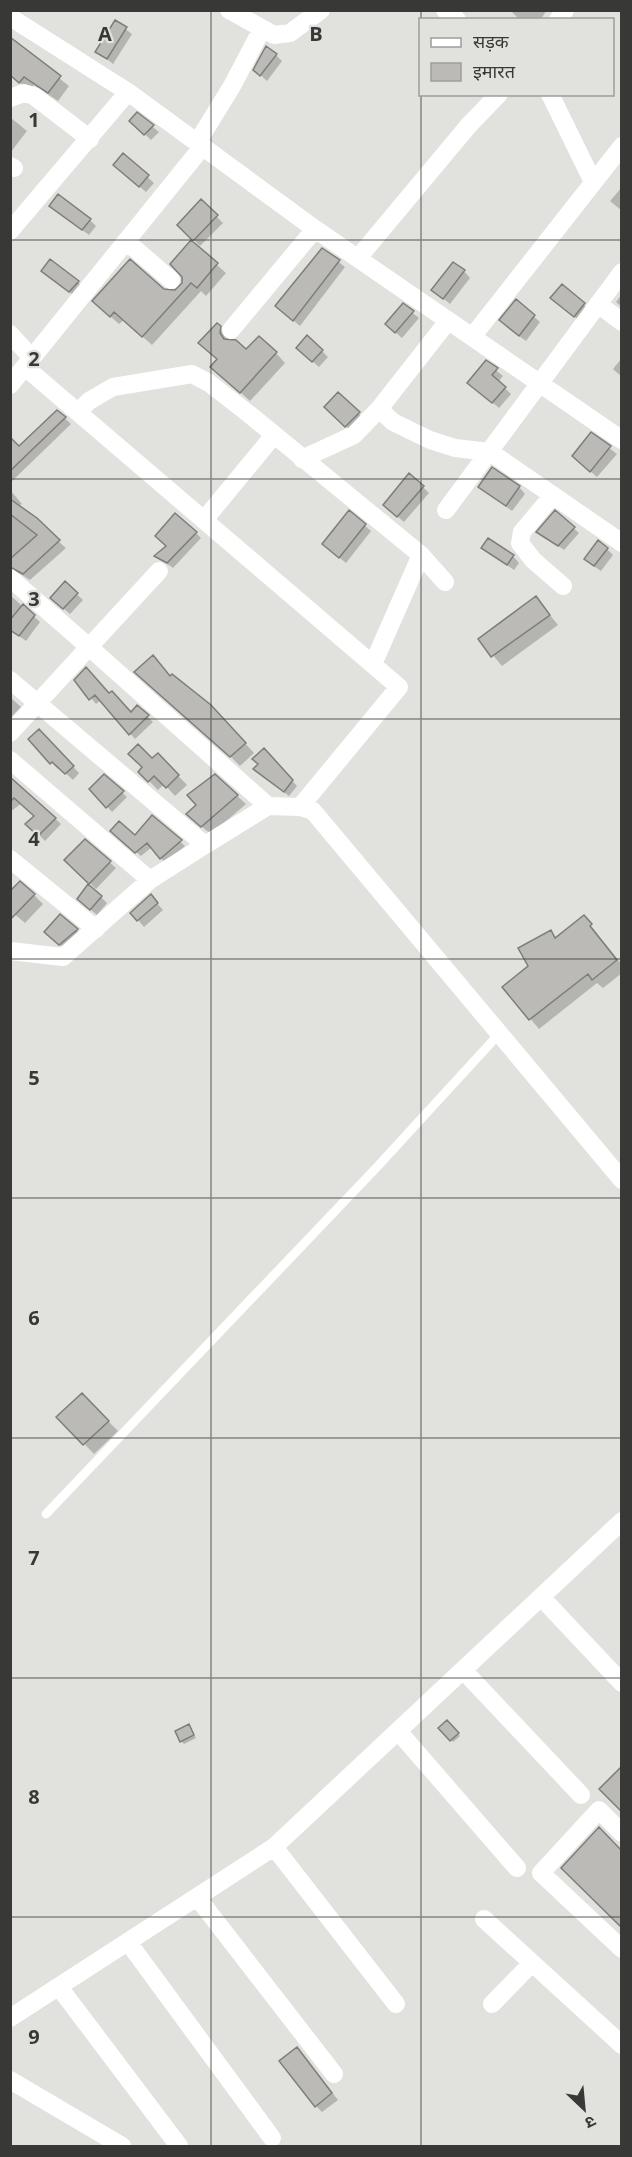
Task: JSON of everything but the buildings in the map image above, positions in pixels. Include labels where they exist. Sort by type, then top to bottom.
[{"type":"street","points":[[230,10],[274,35],[290,33],[321,10]]},
{"type":"street","points":[[10,17],[128,92],[315,228],[621,440]]},
{"type":"street","points":[[10,385],[126,241],[200,144],[262,29]]},
{"type":"street","points":[[10,231],[128,92]]},
{"type":"street","points":[[10,98],[24,93],[34,96],[90,139]]},
{"type":"street","points":[[358,258],[469,125],[497,96]]},
{"type":"street","points":[[551,96],[593,182]]},
{"type":"street","points":[[472,337],[621,146]]},
{"type":"street","points":[[231,330],[315,228]]},
{"type":"street","points":[[126,241],[171,280]]},
{"type":"street","points":[[446,510],[621,272]]},
{"type":"street","points":[[598,304],[621,322]]},
{"type":"street","points":[[302,459],[354,435],[379,409],[448,321]]},
{"type":"street","points":[[10,334],[29,362],[78,412],[399,687],[300,807]]},
{"type":"street","points":[[78,412],[89,401],[114,387],[192,374],[208,383],[422,555],[445,582]]},
{"type":"street","points":[[379,409],[393,422],[430,440],[455,448],[490,452],[621,543]]},
{"type":"street","points":[[204,520],[274,435]]},
{"type":"street","points":[[553,495],[522,532],[520,543],[533,560],[563,586]]},
{"type":"street","points":[[373,664],[422,555]]},
{"type":"street","points":[[10,733],[159,571]]},
{"type":"street","points":[[10,578],[268,806]]},
{"type":"street","points":[[10,680],[205,845]]},
{"type":"street","points":[[10,760],[150,880]]},
{"type":"street","points":[[10,951],[13,954],[63,957],[150,880],[268,806],[300,807],[313,811],[621,1180]]},
{"type":"street","points":[[10,859],[96,929]]},
{"type":"street","points":[[10,2018],[274,1847],[540,1597],[619,1530]]},
{"type":"street","points":[[540,1597],[621,1683]]},
{"type":"street","points":[[463,1670],[581,1795]]},
{"type":"street","points":[[398,1731],[517,1868]]},
{"type":"street","points":[[621,1833],[599,1810],[541,1873],[621,1949]]},
{"type":"street","points":[[274,1847],[396,2004]]},
{"type":"street","points":[[197,1897],[334,2074]]},
{"type":"street","points":[[484,1919],[621,2045]]},
{"type":"street","points":[[128,1942],[272,2138]]},
{"type":"street","points":[[492,2004],[532,1963]]},
{"type":"street","points":[[59,1986],[179,2146]]},
{"type":"street","points":[[10,2080],[122,2146]]},
{"type":"lane","points":[[46,1514],[377,1167],[499,1034]]}]
